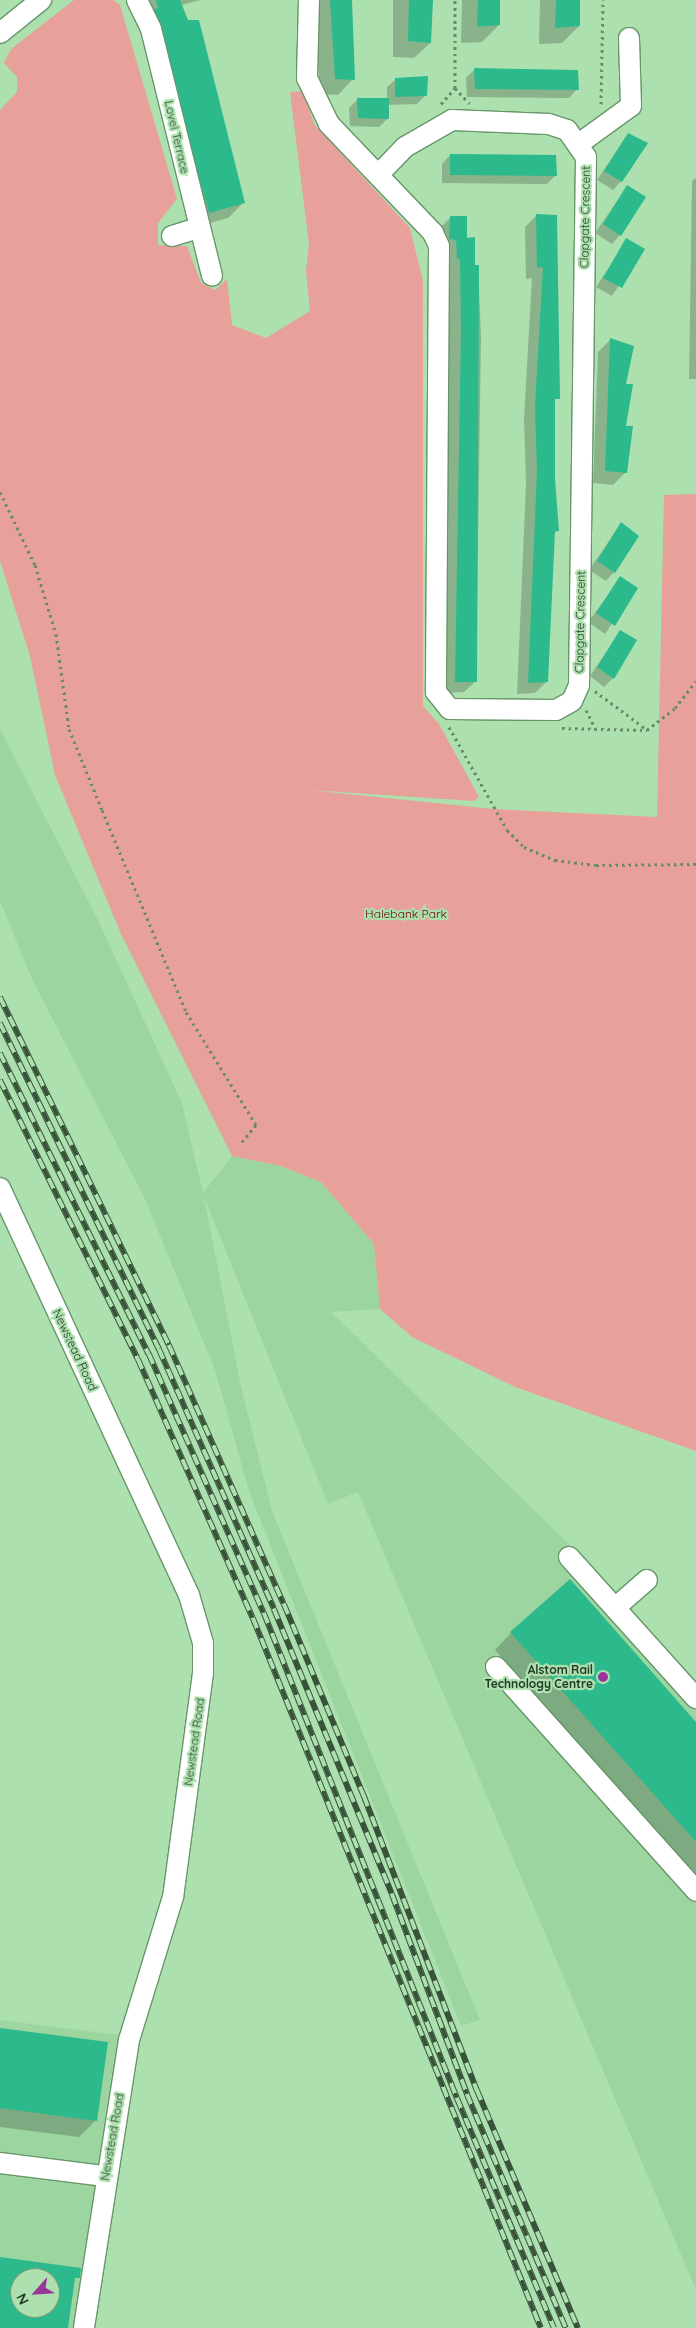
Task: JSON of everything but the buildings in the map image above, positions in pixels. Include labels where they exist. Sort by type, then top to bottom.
[{"type":"street","points":[[0,33],[41,0]]},
{"type":"street","name":"Lovel Terrace","points":[[137,0],[151,29],[198,228],[212,276]]},
{"type":"street","points":[[309,0],[307,78],[329,124],[379,174],[433,233],[439,246],[436,692],[450,709]]},
{"type":"street","points":[[379,174],[405,147],[452,120],[548,124],[567,130],[580,143],[631,106],[629,38]]},
{"type":"street","name":"Clapgate Crescent","points":[[450,709],[556,710],[572,701],[579,685],[586,157],[580,143]]},
{"type":"street","points":[[172,236],[198,228]]},
{"type":"street","name":"Newstead Road","points":[[0,1188],[189,1595],[203,1643],[203,1673],[173,1897],[129,2040],[105,2176],[84,2328]]},
{"type":"street","points":[[568,1557],[616,1607],[696,1698]]},
{"type":"street","points":[[616,1607],[648,1580]]},
{"type":"street","points":[[496,1667],[696,1891]]},
{"type":"street","points":[[0,2163],[105,2176]]},
{"type":"path","points":[[455,0],[455,88]]},
{"type":"path","points":[[601,128],[604,0]]},
{"type":"path","points":[[0,492],[35,565],[56,634],[69,729],[186,1012],[256,1125],[241,1143]]},
{"type":"path","points":[[579,685],[588,686],[647,730],[675,708],[696,681]]},
{"type":"path","points":[[584,705],[595,728]]},
{"type":"path","points":[[450,709],[449,730],[507,830],[524,847],[555,860],[596,866],[696,864]]},
{"type":"shaded area","points":[[0,729],[98,920],[182,1103],[203,1193],[232,1156],[281,1166],[321,1182],[374,1244],[380,1309],[331,1312],[580,1555],[696,1685],[696,2290],[358,1492],[328,1504],[204,1197],[241,1387],[272,1511],[480,2020],[461,2026],[249,1491],[215,1370],[145,1199],[32,979],[0,901]]},
{"type":"shaded area","points":[[0,2020],[127,2036],[95,2328],[0,2328]]},
{"type":"green space","name":"Halebank Park","points":[[74,0],[113,0],[120,5],[177,199],[158,223],[158,245],[187,246],[201,283],[215,290],[227,279],[232,325],[266,338],[310,311],[306,271],[309,244],[290,92],[303,91],[314,124],[410,228],[423,281],[423,706],[439,724],[479,797],[474,801],[309,790],[494,809],[657,817],[664,495],[696,494],[696,1451],[515,1387],[412,1337],[380,1309],[374,1244],[321,1182],[281,1166],[232,1156],[121,934],[55,775],[30,656],[0,561],[0,110],[17,92],[17,77],[4,63],[11,49]]},
{"type":"railway","points":[[0,997],[169,1345],[284,1604],[364,1796],[477,2090],[578,2328]]},
{"type":"railway","points":[[0,1023],[159,1349],[274,1609],[392,1894],[467,2094],[566,2328]]},
{"type":"railway","points":[[0,1053],[149,1354],[264,1613],[457,2098],[554,2328]]},
{"type":"railway","points":[[0,1080],[138,1359],[253,1618],[541,2328]]},
{"type":"place","name":"Alstom Rail Technology Centre","points":[[603,1677]]}]
